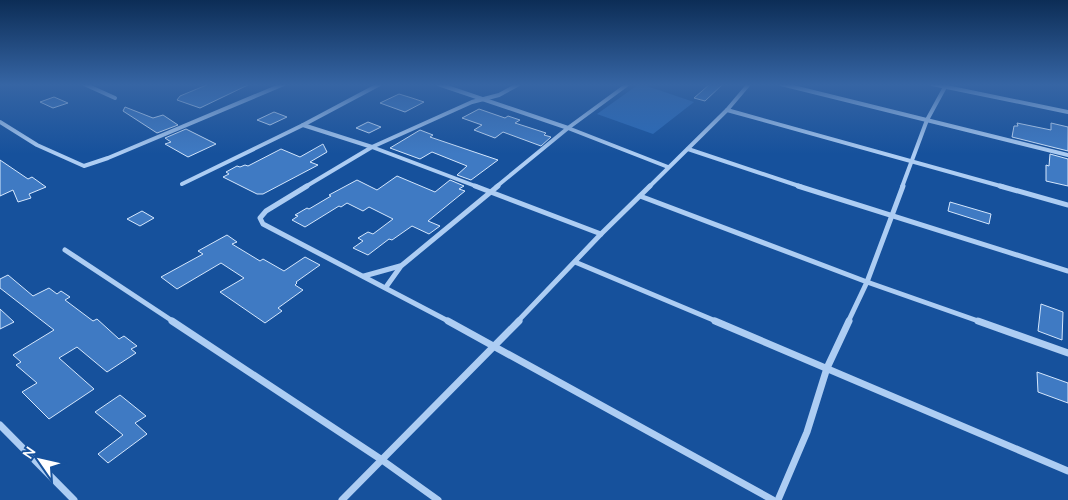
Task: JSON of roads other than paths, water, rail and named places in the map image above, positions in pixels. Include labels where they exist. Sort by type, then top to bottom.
[{"type":"street","points":[[0,122],[37,144],[84,166],[108,158],[229,107]]},
{"type":"street","points":[[182,184],[336,107]]},
{"type":"street","points":[[461,107],[372,147],[266,211],[260,218],[263,224],[386,287],[774,500]]},
{"type":"street","points":[[510,107],[668,167]]},
{"type":"street","points":[[386,287],[401,266],[490,191],[596,107]]},
{"type":"street","points":[[342,500],[495,346],[601,234],[730,107]]},
{"type":"street","points":[[876,107],[1068,155]]},
{"type":"street","points":[[778,500],[807,432],[828,368],[867,282],[927,120],[934,107]]},
{"type":"street","points":[[1045,107],[1068,112]]},
{"type":"street","points":[[728,110],[1068,205]]},
{"type":"street","points":[[303,125],[372,147],[601,234]]},
{"type":"street","points":[[688,148],[777,180],[892,214],[1068,271]]},
{"type":"street","points":[[640,196],[867,282],[1068,353]]},
{"type":"street","points":[[64,250],[382,460],[438,500]]},
{"type":"street","points":[[575,262],[1068,471]]},
{"type":"street","points":[[364,276],[401,266]]},
{"type":"street","points":[[0,425],[74,500]]}]
